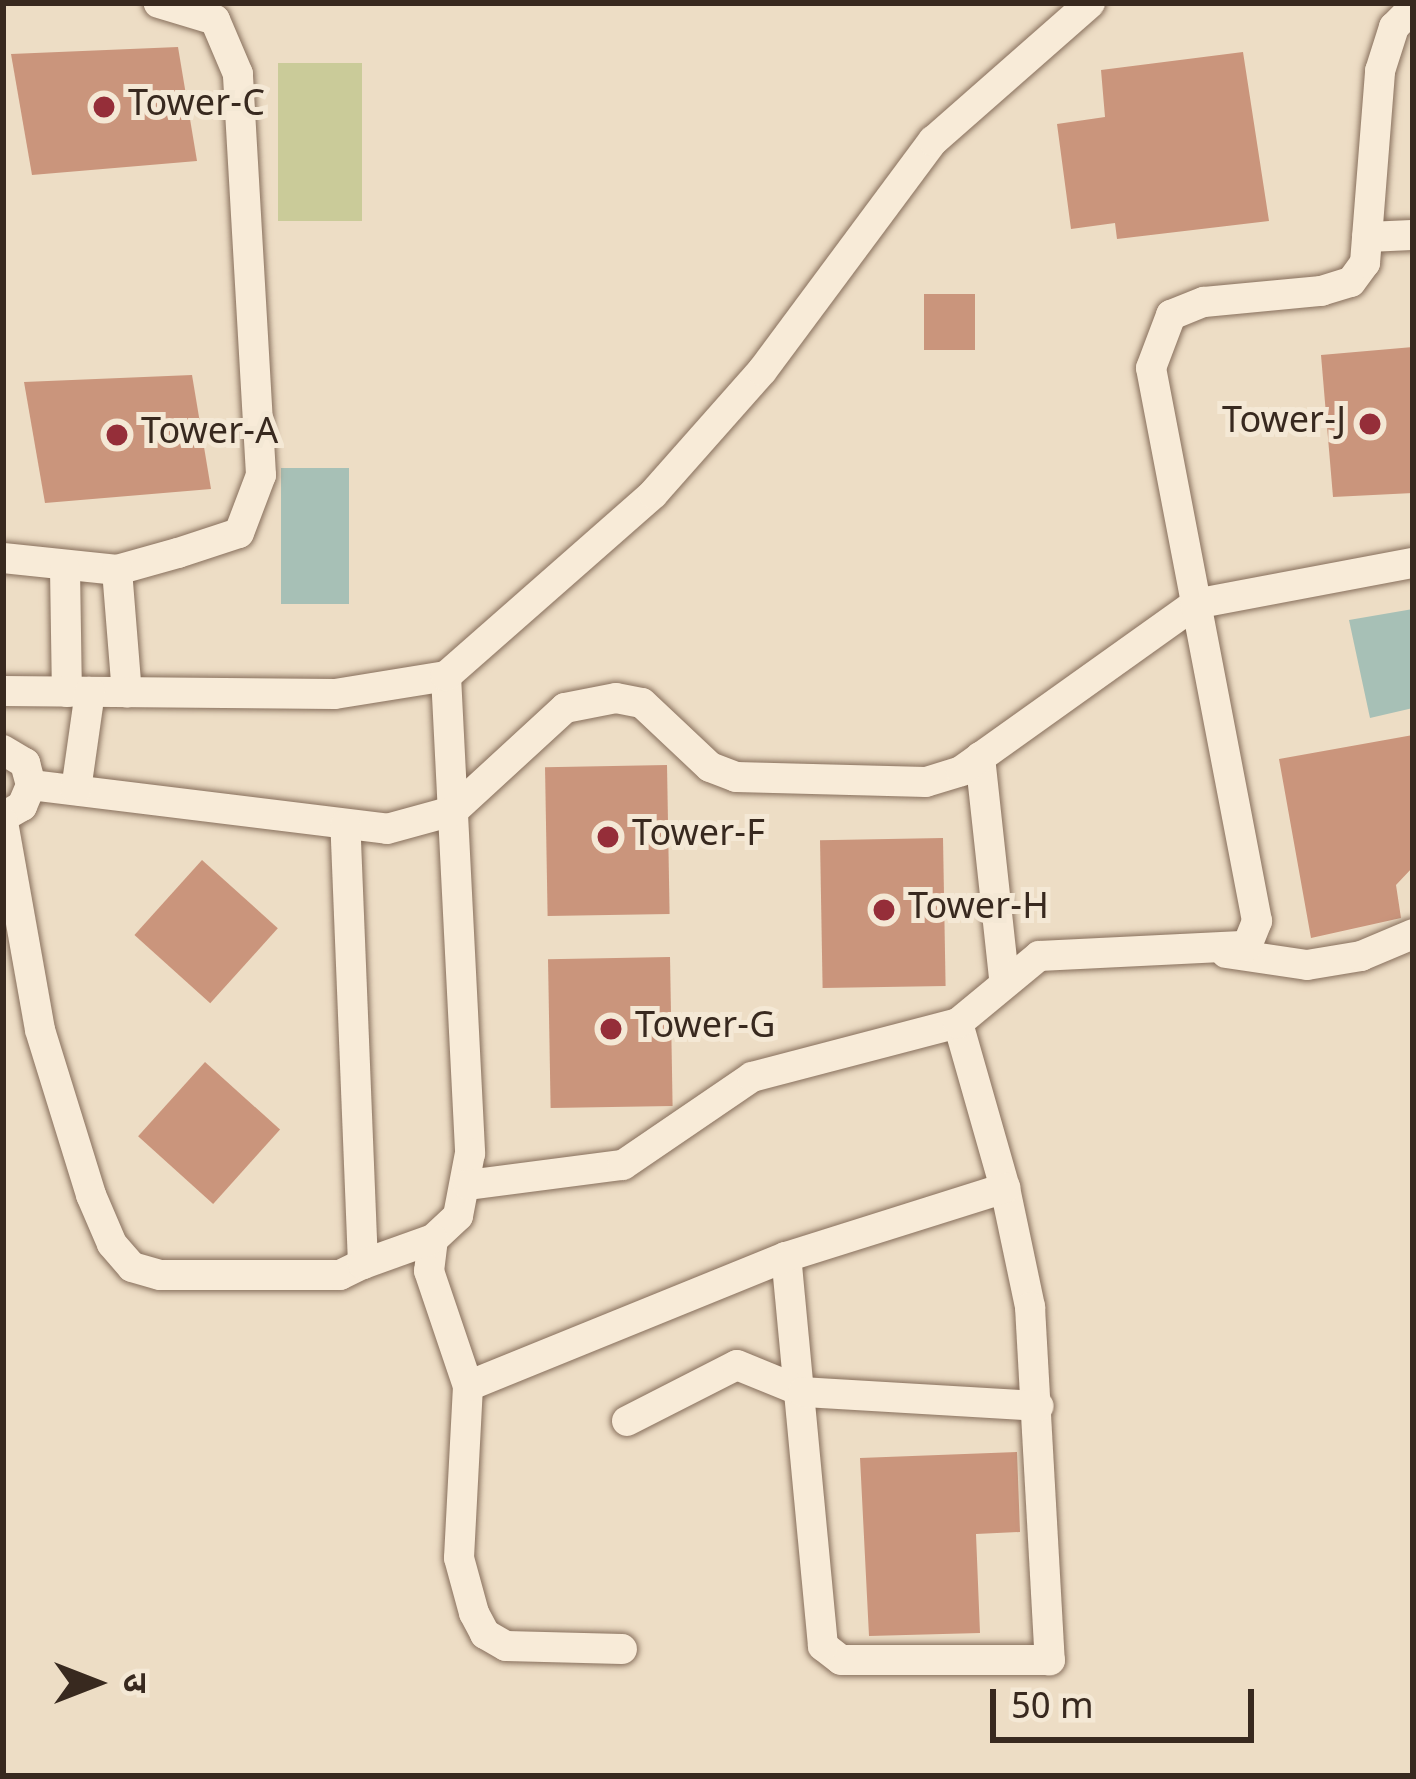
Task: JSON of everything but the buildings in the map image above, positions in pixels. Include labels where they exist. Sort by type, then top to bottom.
[{"type":"street","points":[[3,558],[65,569],[117,571],[239,532],[260,476],[238,74],[214,20],[159,3]]},
{"type":"street","points":[[3,691],[335,694],[446,676],[653,494],[762,371],[933,140],[1090,3]]},
{"type":"street","points":[[1226,953],[1247,946],[1257,921],[1151,368],[1160,335],[1172,315],[1204,302],[1352,282],[1366,263],[1380,71],[1394,27],[1413,8]]},
{"type":"street","points":[[1366,237],[1413,235]]},
{"type":"street","points":[[31,785],[387,829],[453,811],[565,708],[616,698],[642,703],[710,767],[736,777],[926,782],[980,757],[1195,604],[1413,563]]},
{"type":"street","points":[[65,569],[78,692],[76,790]]},
{"type":"street","points":[[117,571],[127,693]]},
{"type":"street","points":[[3,750],[25,763],[31,785],[22,806],[3,820],[40,1030],[112,1244],[132,1267],[160,1275],[340,1276],[433,1239],[458,1216],[468,1185],[446,676]]},
{"type":"street","points":[[980,757],[1004,979]]},
{"type":"street","points":[[345,824],[363,1264]]},
{"type":"street","points":[[468,1185],[623,1165],[752,1077],[958,1023],[1004,979],[1056,954],[1226,953],[1307,965],[1361,956],[1413,934]]},
{"type":"street","points":[[786,1257],[823,1646],[841,1660],[1050,1660],[1030,1307],[1005,1188],[958,1023]]},
{"type":"street","points":[[468,1386],[786,1257],[1005,1188]]},
{"type":"street","points":[[433,1239],[429,1271],[468,1386],[459,1558],[485,1634],[523,1650],[622,1649]]},
{"type":"street","points":[[628,1421],[721,1368],[754,1368],[799,1390],[1039,1406]]},
{"type":"green space","points":[[278,63],[362,63],[362,221],[278,221]]},
{"type":"shaded area","points":[[281,468],[349,468],[349,604],[281,604]]},
{"type":"shaded area","points":[[1413,609],[1413,708],[1370,718],[1349,620]]},
{"type":"place","name":"Tower-C","points":[[104,107]]},
{"type":"place","name":"Tower-J","points":[[1370,424]]},
{"type":"place","name":"Tower-A","points":[[117,435]]},
{"type":"place","name":"Tower-F","points":[[608,837]]},
{"type":"place","name":"Tower-H","points":[[884,910]]},
{"type":"place","name":"Tower-G","points":[[611,1029]]}]
